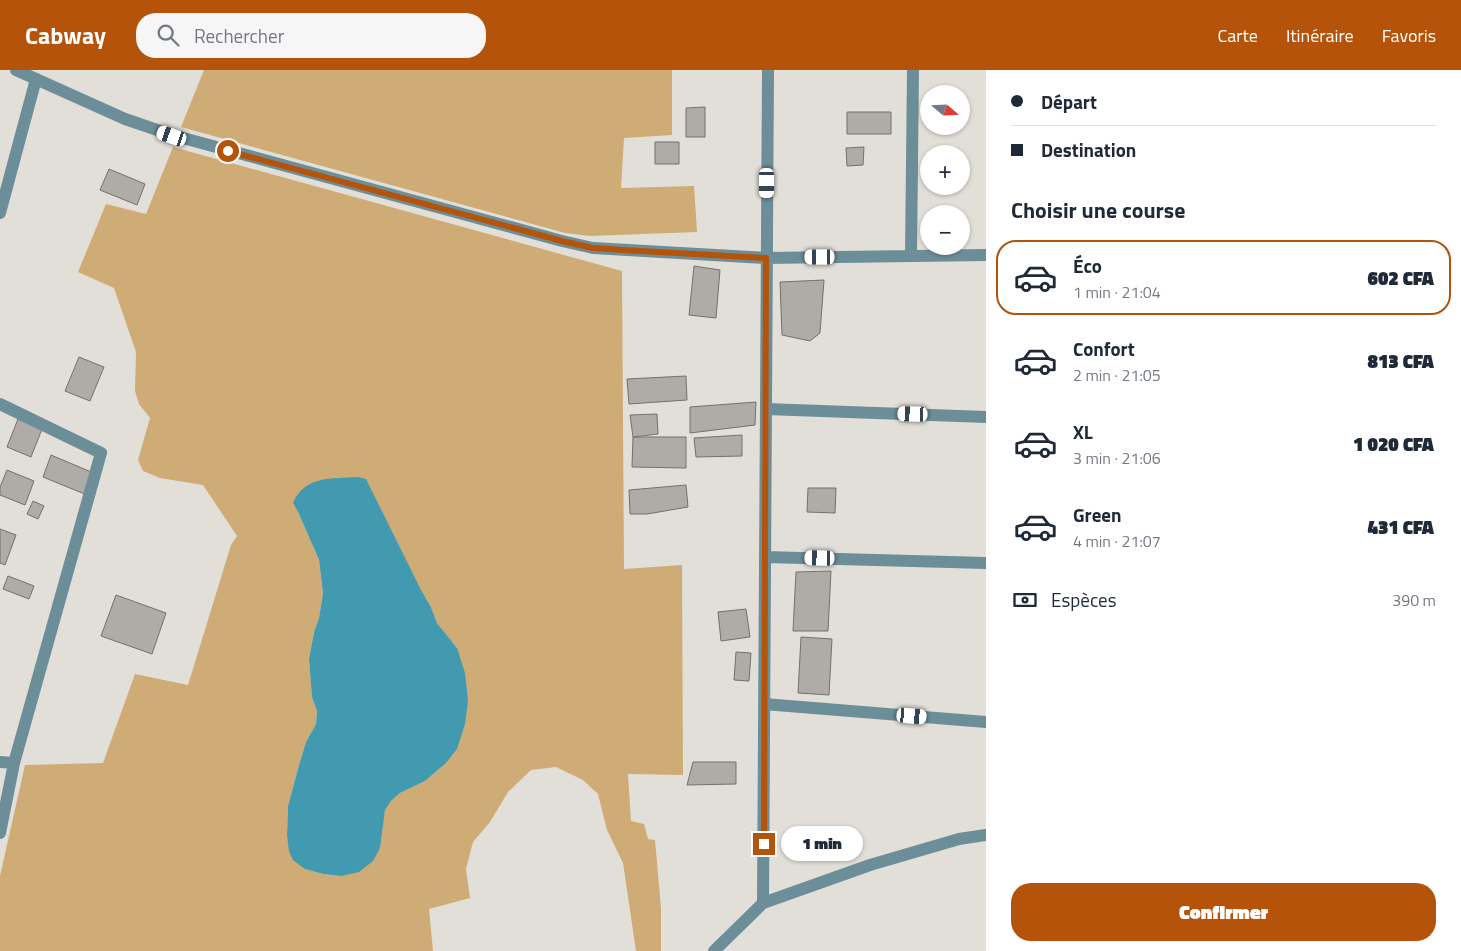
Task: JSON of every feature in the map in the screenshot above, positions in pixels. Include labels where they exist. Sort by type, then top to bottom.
[{"type":"street","points":[[16,70],[125,119],[172,136],[593,248],[766,258],[986,255]]},
{"type":"street","points":[[763,904],[768,70]]},
{"type":"street","points":[[911,256],[913,70]]},
{"type":"street","points":[[0,213],[36,79]]},
{"type":"street","points":[[0,404],[102,453],[14,763],[0,833]]},
{"type":"street","points":[[766,409],[986,417]]},
{"type":"street","points":[[765,557],[986,563]]},
{"type":"street","points":[[764,704],[986,722]]},
{"type":"street","points":[[0,762],[14,763]]},
{"type":"street","points":[[714,951],[763,904],[870,865],[959,839],[986,835]]},
{"type":"shaded area","points":[[204,70],[672,70],[672,135],[624,138],[621,188],[694,186],[697,232],[590,236],[565,233],[181,127]]},
{"type":"shaded area","points":[[173,147],[622,271],[624,569],[682,565],[683,775],[628,774],[631,821],[644,824],[648,839],[655,840],[661,908],[661,951],[636,951],[623,863],[607,830],[598,794],[583,780],[556,767],[531,770],[508,792],[490,822],[473,842],[466,869],[470,898],[429,909],[433,951],[0,951],[0,876],[25,765],[103,763],[135,674],[188,685],[231,545],[237,536],[203,485],[160,478],[143,471],[138,460],[150,418],[139,404],[135,391],[136,352],[114,288],[78,272],[106,204],[146,214]],"holes":[[[293,503],[420,588],[431,607],[437,623],[457,648],[445,764],[425,781],[400,793],[391,801],[385,810],[382,826],[341,876],[305,869],[287,835],[288,806],[306,742],[316,724],[317,711],[312,696],[309,659],[323,593],[319,560]]]},
{"type":"water","points":[[358,477],[366,479],[431,607],[437,623],[457,648],[465,673],[468,701],[465,724],[457,749],[445,764],[425,781],[400,793],[391,801],[385,810],[380,848],[373,861],[359,872],[341,876],[305,869],[293,860],[289,851],[287,835],[288,806],[306,742],[316,724],[317,711],[312,697],[309,659],[323,593],[319,560],[293,503],[298,494],[312,483],[320,480]]},
{"type":"building","points":[[705,107],[705,137],[686,137],[686,108]]},
{"type":"building","points":[[847,112],[891,112],[891,134],[847,134]]},
{"type":"building","points":[[655,142],[679,142],[679,164],[655,164]]},
{"type":"building","points":[[864,147],[863,165],[847,166],[846,148]]},
{"type":"building","points":[[109,169],[145,184],[137,205],[100,190]]},
{"type":"building","points":[[694,266],[720,270],[716,318],[689,315]]},
{"type":"building","points":[[824,280],[820,333],[810,341],[782,335],[780,282]]},
{"type":"building","points":[[79,357],[104,367],[90,401],[65,391]]},
{"type":"building","points":[[686,376],[687,400],[629,404],[627,379]]},
{"type":"building","points":[[756,402],[755,425],[690,433],[690,407]]},
{"type":"building","points":[[657,414],[658,434],[633,437],[630,415]]},
{"type":"building","points":[[18,419],[42,429],[31,457],[7,447]]},
{"type":"building","points":[[742,435],[742,456],[696,457],[694,438]]},
{"type":"building","points":[[633,437],[686,437],[686,468],[632,467]]},
{"type":"building","points":[[51,455],[96,474],[87,495],[43,477]]},
{"type":"building","points":[[7,470],[34,481],[25,505],[0,495],[0,487]]},
{"type":"building","points":[[686,485],[688,507],[647,514],[630,514],[629,490]]},
{"type":"building","points":[[808,488],[836,488],[835,513],[807,512]]},
{"type":"building","points":[[33,501],[44,506],[38,519],[27,514]]},
{"type":"building","points":[[0,529],[16,535],[5,565],[0,563]]},
{"type":"building","points":[[831,571],[828,631],[793,631],[796,572]]},
{"type":"building","points":[[8,576],[34,586],[29,599],[3,589]]},
{"type":"building","points":[[116,595],[166,613],[152,654],[101,636]]},
{"type":"building","points":[[746,609],[750,637],[721,641],[718,612]]},
{"type":"building","points":[[801,637],[832,639],[829,695],[798,693]]},
{"type":"building","points":[[736,652],[751,653],[749,681],[734,680]]},
{"type":"building","points":[[693,762],[736,762],[736,784],[687,785]]},
{"type":"route","points":[[228,151],[593,248],[766,258],[764,844]]}]
